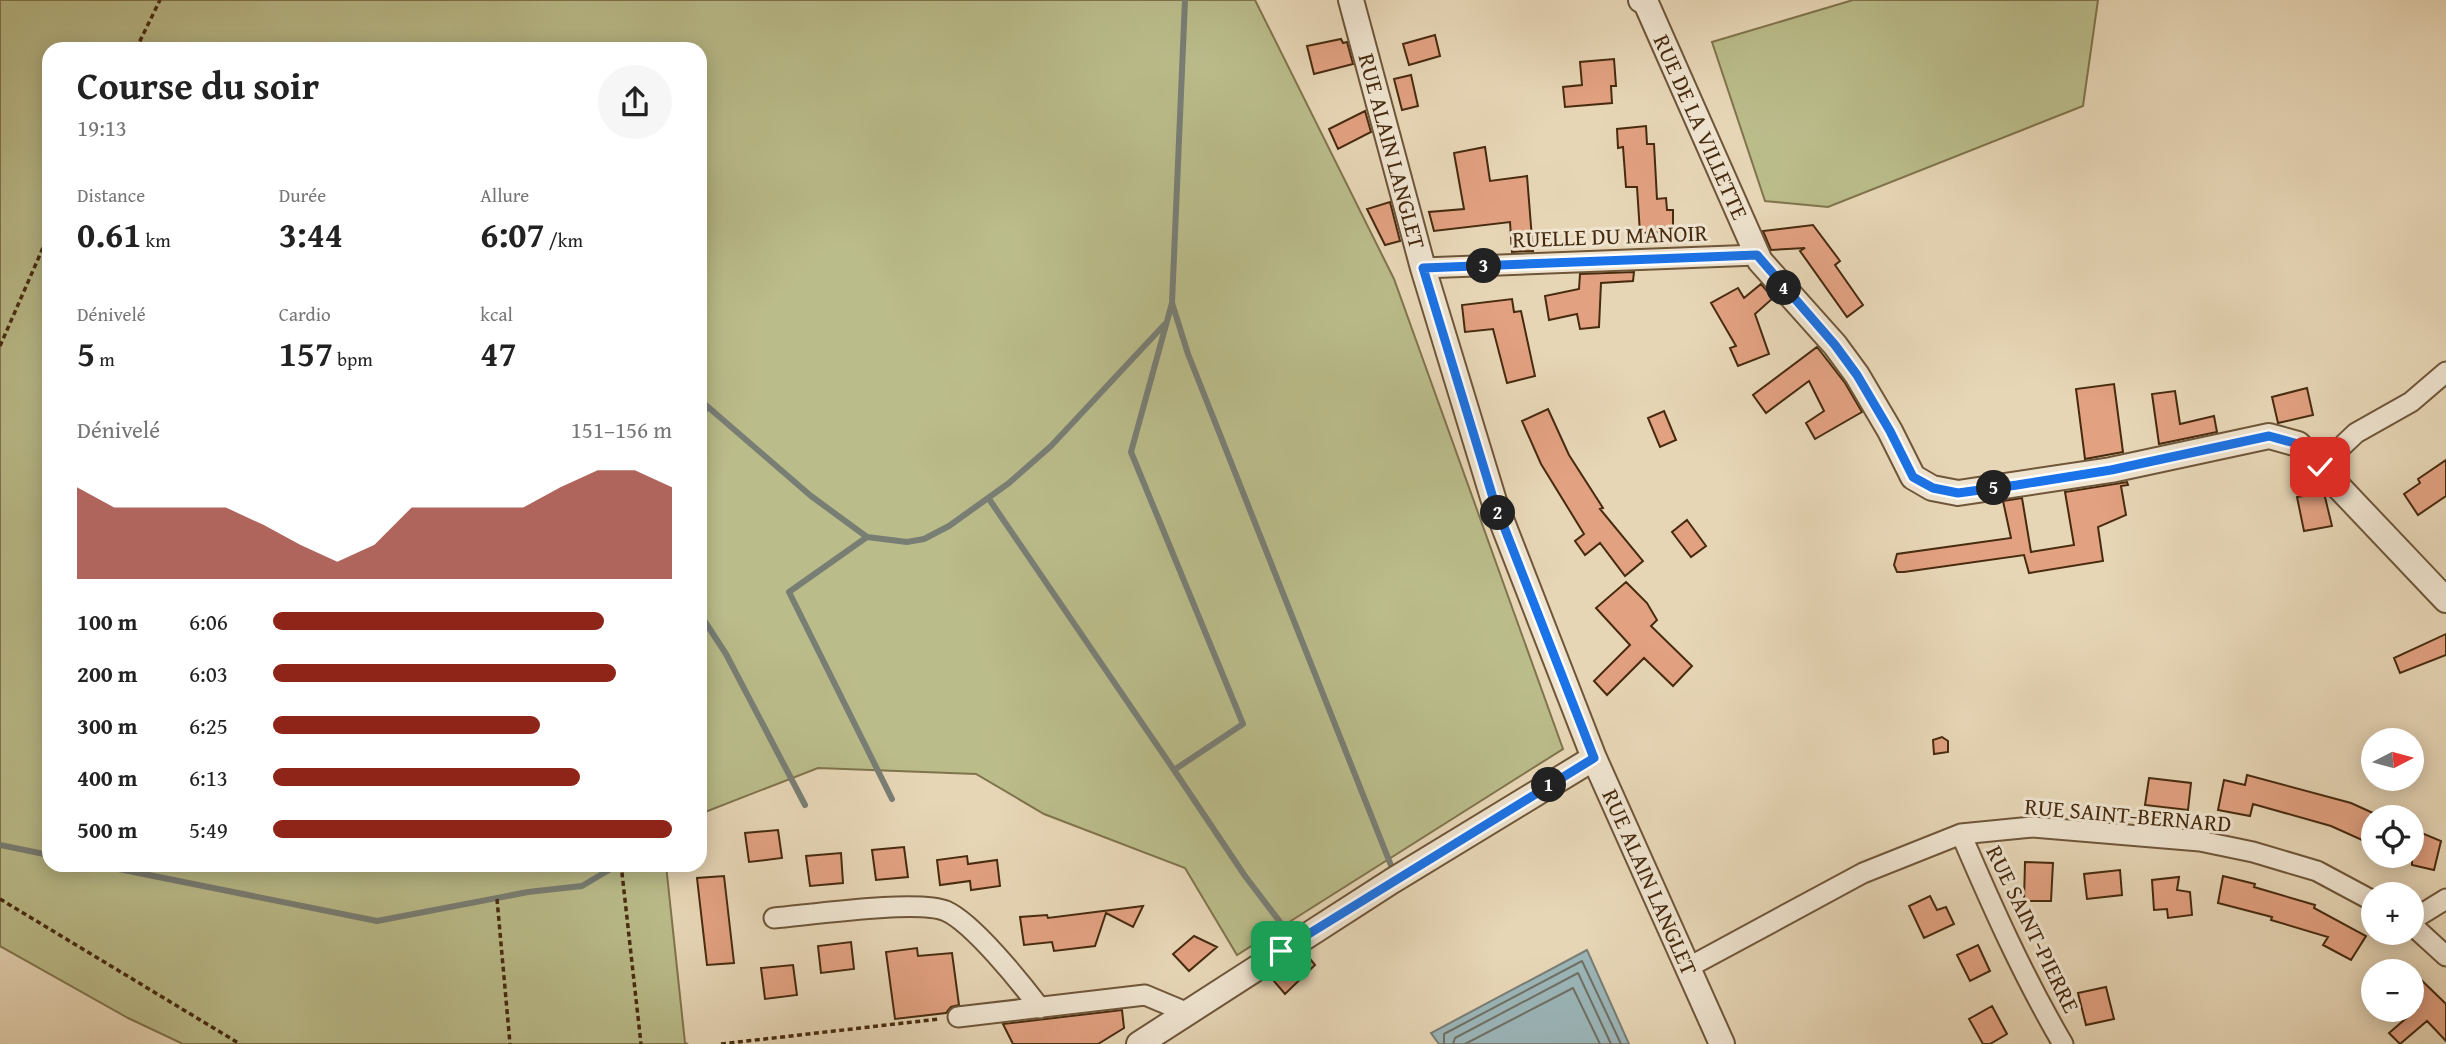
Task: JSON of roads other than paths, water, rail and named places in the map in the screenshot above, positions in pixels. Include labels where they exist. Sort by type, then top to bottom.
[{"type":"street","name":"RUE ALAIN LANGLET","points":[[1351,0],[1423,268],[1494,501],[1594,758],[1722,1044]]},
{"type":"street","name":"RUE DE LA VILLETTE","points":[[1641,0],[1646,3],[1757,255],[1835,345],[1857,375],[1913,477],[1933,488],[1958,493],[2111,470],[2269,436],[2298,444],[2446,600]]},
{"type":"street","name":"RUELLE DU MANOIR","points":[[1423,268],[1757,255]]},
{"type":"street","points":[[2320,467],[2356,433],[2411,402],[2446,372]]},
{"type":"street","points":[[1139,1044],[1396,878],[1594,758]]},
{"type":"street","name":"RUE SAINT-BERNARD","points":[[1689,967],[1863,873],[1961,834],[2032,827],[2200,841],[2253,852],[2317,871],[2361,895]]},
{"type":"street","name":"RUE SAINT-PIERRE","points":[[1961,834],[1994,913],[2038,1002],[2063,1044]]},
{"type":"street","points":[[2424,915],[2446,900]]},
{"type":"street","points":[[774,918],[913,907],[948,912],[1008,968],[1040,1008]]},
{"type":"street","points":[[2424,935],[2446,956]]},
{"type":"street","points":[[958,1017],[1145,995],[1188,1013]]},
{"type":"water","points":[[1587,950],[1629,1044],[1439,1044],[1431,1033]]},
{"type":"waterway","points":[[1185,0],[1172,303],[1131,452],[1243,724],[1174,770],[1245,876],[1293,939]]},
{"type":"waterway","points":[[1172,303],[1188,354],[1394,873]]},
{"type":"waterway","points":[[707,406],[811,496],[867,537],[907,542],[924,539],[949,526],[1009,483],[1051,446],[1164,325]]},
{"type":"waterway","points":[[989,499],[1174,770]]},
{"type":"waterway","points":[[867,537],[789,592],[892,799]]},
{"type":"waterway","points":[[707,625],[726,654],[805,805]]},
{"type":"waterway","points":[[0,845],[42,854]]},
{"type":"waterway","points":[[134,872],[377,921],[528,892],[582,886],[606,872]]}]
